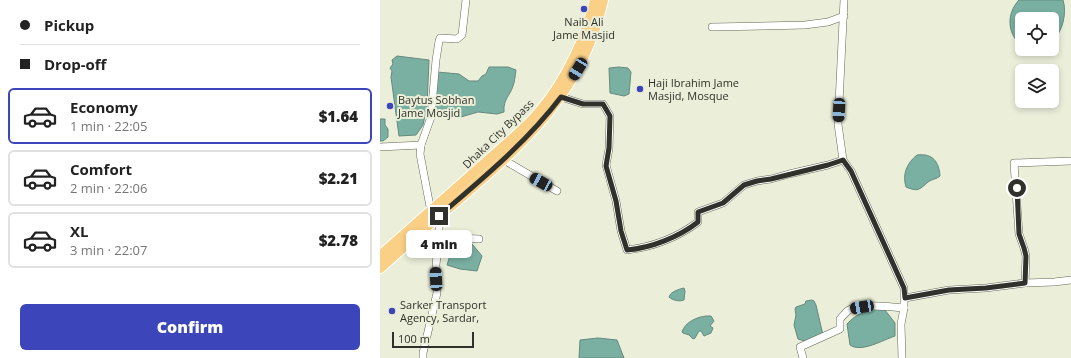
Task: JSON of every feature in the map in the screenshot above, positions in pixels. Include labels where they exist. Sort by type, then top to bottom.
[{"type":"highway","name":"Dhaka City Bypass","points":[[380,256],[435,214],[541,110],[555,92],[571,64],[586,28],[595,0]]},
{"type":"highway","points":[[380,268],[435,214],[504,160],[530,134],[561,97],[578,69],[593,32],[603,0]]},
{"type":"street","points":[[423,358],[437,293],[436,265],[439,237],[435,214],[420,154],[421,145],[431,118],[439,41],[440,38],[457,39],[462,35],[466,0]]},
{"type":"street","points":[[844,0],[838,124],[843,160],[851,171],[904,288],[905,298],[901,324],[902,358]]},
{"type":"street","points":[[712,27],[805,25],[828,22],[844,16]]},
{"type":"street","points":[[561,97],[583,104],[603,104],[610,116],[609,148],[606,166],[616,201],[621,231],[627,250],[667,240],[693,226],[698,222],[698,212],[723,203],[744,185],[843,160]]},
{"type":"street","points":[[380,147],[421,145]]},
{"type":"street","points":[[504,160],[557,191]]},
{"type":"street","points":[[1025,283],[1026,256],[1019,234],[1014,163],[1071,161]]},
{"type":"street","points":[[439,237],[479,239]]},
{"type":"street","points":[[905,298],[949,290],[1071,280]]},
{"type":"street","points":[[803,358],[800,346],[840,330],[840,319],[851,309],[886,306],[904,308]]},
{"type":"water","points":[[1019,0],[1063,0],[1065,10],[1063,22],[1059,32],[1059,12],[1015,12],[1015,38],[1011,30],[1010,18]]},
{"type":"water","points":[[397,56],[429,60],[427,106],[423,125],[416,135],[399,136],[391,77],[392,71],[390,68],[393,64],[392,60]]},
{"type":"water","points":[[489,67],[508,67],[516,70],[514,84],[507,98],[504,112],[497,114],[478,112],[461,117],[436,117],[434,108],[437,72],[459,74],[469,81],[478,81],[486,74]]},
{"type":"water","points":[[609,68],[628,68],[631,72],[629,94],[624,96],[610,93]]},
{"type":"water","points":[[380,119],[385,119],[385,125],[388,129],[388,137],[383,141],[380,141]]},
{"type":"water","points":[[917,155],[927,155],[931,157],[937,163],[940,176],[916,190],[906,187],[905,173],[910,162]]},
{"type":"water","points":[[472,244],[482,256],[477,271],[460,269],[447,265],[451,252]]},
{"type":"water","points":[[684,288],[684,300],[680,301],[669,297],[673,292]]},
{"type":"water","points":[[812,300],[816,305],[823,335],[805,341],[798,339],[794,325],[796,315],[795,309],[796,307],[805,304],[806,301]]},
{"type":"water","points":[[879,308],[885,310],[895,323],[895,336],[866,347],[860,348],[850,345],[847,324],[862,313]]},
{"type":"water","points":[[706,316],[711,316],[714,321],[710,326],[713,328],[711,333],[704,336],[701,331],[699,331],[693,339],[689,335],[682,332],[686,325],[692,321]]},
{"type":"water","points":[[598,338],[617,340],[624,358],[579,358],[580,340]]},
{"type":"place","name":"Naib Ali Jame Masjid","points":[[584,9]]},
{"type":"place","name":"Haji Ibrahim Jame Masjid, Mosque","points":[[640,89]]},
{"type":"place","name":"Baytus Sobhan Jame Mosjid","points":[[390,106]]},
{"type":"place","name":"Sarker Transport Agency, Sardar,","points":[[392,311]]},
{"type":"route","points":[[439,216],[525,140],[561,97],[583,104],[603,104],[610,116],[609,148],[606,166],[616,201],[621,231],[627,250],[667,240],[693,226],[698,222],[698,212],[723,203],[731,198],[744,185],[843,160],[851,171],[879,231],[904,288],[905,298],[949,290],[986,288],[1025,283],[1026,256],[1019,234],[1017,188]]}]
